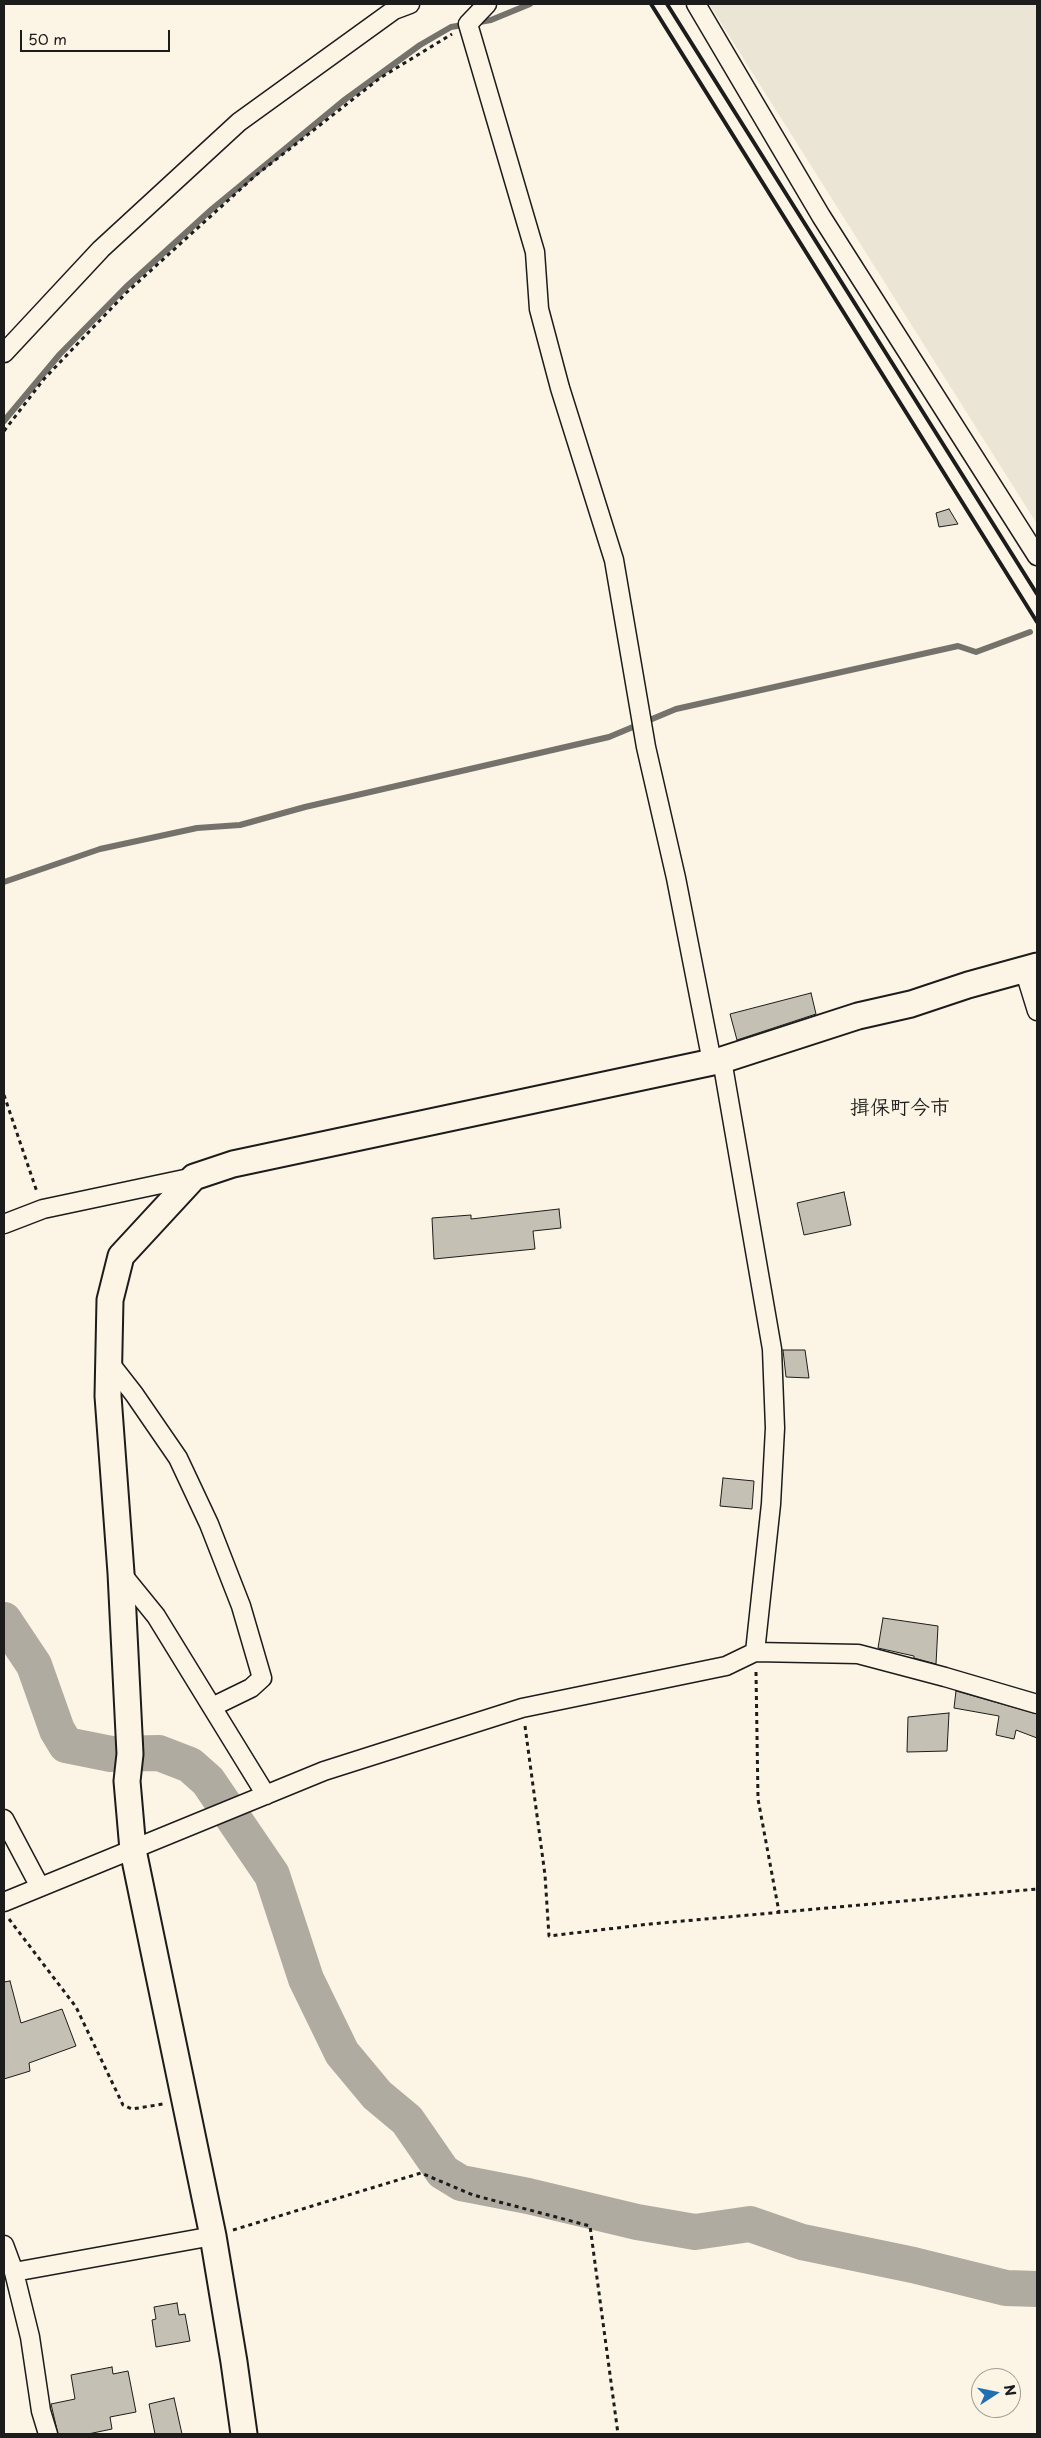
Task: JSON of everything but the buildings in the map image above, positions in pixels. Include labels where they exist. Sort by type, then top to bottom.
[{"type":"street","points":[[4,353],[101,249],[239,122],[394,10],[410,4]]},
{"type":"street","points":[[487,4],[468,24],[535,252],[539,310],[560,388],[614,560],[646,747],[717,1061],[772,1349],[775,1428],[771,1504],[755,1652]]},
{"type":"street","points":[[696,4],[821,216],[1037,556]]},
{"type":"street","points":[[4,1224],[42,1209],[194,1178],[233,1164],[717,1061],[858,1016],[911,1004],[1031,967],[1037,1011]]},
{"type":"street","points":[[194,1178],[121,1256],[110,1300],[108,1396],[122,1573],[130,1754],[127,1781],[133,1850],[213,2236],[244,2434]]},
{"type":"street","points":[[109,1362],[134,1394],[178,1458],[209,1524],[241,1606],[262,1678],[251,1688],[212,1707]]},
{"type":"street","points":[[122,1573],[156,1616],[266,1795]]},
{"type":"street","points":[[4,1902],[324,1771],[522,1708],[726,1666],[755,1652],[858,1654],[945,1676],[1037,1704]]},
{"type":"street","points":[[4,1819],[40,1887]]},
{"type":"street","points":[[9,2265],[213,2236]]},
{"type":"street","points":[[4,2245],[30,2337],[42,2411],[48,2434]]},
{"type":"path","points":[[4,431],[44,379],[126,293],[255,176],[380,78],[468,24]]},
{"type":"path","points":[[4,1095],[42,1209]]},
{"type":"path","points":[[755,1652],[758,1799],[778,1912]]},
{"type":"path","points":[[522,1708],[545,1875],[549,1936],[778,1912],[1037,1889]]},
{"type":"path","points":[[4,1913],[76,2007],[123,2105],[132,2109],[184,2100]]},
{"type":"path","points":[[213,2236],[421,2172],[473,2195],[590,2226],[618,2434]]},
{"type":"shaded area","points":[[709,4],[1037,4],[1037,524]]},
{"type":"waterway","points":[[4,421],[60,354],[126,287],[212,209],[343,101],[420,45],[451,27],[491,20],[530,4]]},
{"type":"waterway","points":[[4,882],[100,849],[197,828],[240,825],[305,807],[609,737],[676,709],[958,646],[976,652],[1030,632]]},
{"type":"waterway","points":[[4,1620],[34,1665],[57,1730],[66,1745],[111,1754],[159,1753],[190,1765],[208,1781],[272,1875],[306,1979],[342,2053],[377,2095],[407,2120],[443,2172],[461,2183],[528,2196],[637,2222],[695,2232],[750,2224],[802,2242],[913,2265],[1006,2288],[1037,2289]]},
{"type":"railway","points":[[651,4],[1037,622]]},
{"type":"railway","points":[[667,4],[1037,594]]},
{"type":"district","name":"揖保町今市","points":[[900,1108]]}]
